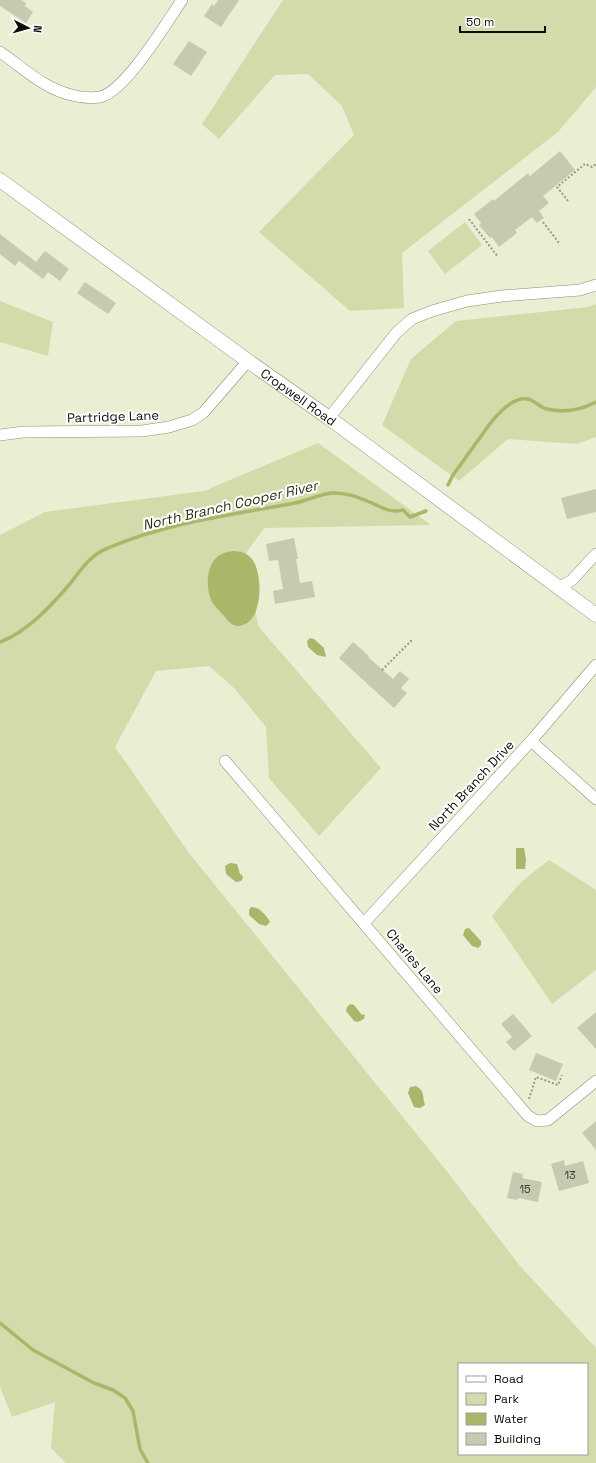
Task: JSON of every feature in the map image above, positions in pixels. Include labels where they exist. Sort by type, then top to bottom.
[{"type":"street","points":[[0,52],[45,84],[66,94],[85,98],[101,96],[113,90],[135,68],[182,0]]},
{"type":"street","name":"Cropwell Road","points":[[0,180],[248,361],[329,418],[596,615]]},
{"type":"street","points":[[329,418],[397,332],[412,319],[432,311],[467,301],[502,296],[580,290],[596,285]]},
{"type":"street","name":"Partridge Lane","points":[[0,435],[23,432],[142,431],[169,427],[192,420],[203,413],[248,361]]},
{"type":"street","points":[[559,588],[572,580],[596,554]]},
{"type":"street","name":"North Branch Drive","points":[[364,923],[531,741],[596,665]]},
{"type":"street","points":[[531,741],[596,799]]},
{"type":"street","name":"Charles Lane","points":[[225,761],[528,1116],[537,1121],[548,1120],[596,1082]]},
{"type":"path","points":[[568,201],[557,187],[585,164],[592,167],[596,164]]},
{"type":"path","points":[[468,219],[498,257]]},
{"type":"path","points":[[543,222],[559,243]]},
{"type":"path","points":[[382,670],[413,639]]},
{"type":"path","points":[[528,1100],[536,1077],[558,1085],[562,1075]]},
{"type":"green space","points":[[283,0],[596,0],[596,87],[558,132],[402,253],[404,308],[350,311],[259,232],[354,135],[342,106],[308,74],[275,75],[219,139],[202,124]]},
{"type":"green space","points":[[465,222],[482,245],[445,274],[428,251]]},
{"type":"green space","points":[[0,301],[53,322],[48,356],[0,342]]},
{"type":"green space","points":[[596,304],[596,437],[577,444],[508,439],[459,481],[382,425],[411,359],[456,321],[588,307]]},
{"type":"green space","points":[[318,443],[431,525],[264,528],[246,553],[258,626],[381,768],[319,836],[269,778],[266,727],[235,689],[209,666],[156,671],[115,747],[189,853],[449,1174],[520,1266],[596,1348],[596,1463],[66,1463],[51,1448],[55,1402],[12,1417],[0,1387],[0,535],[45,512],[204,491]]},
{"type":"green space","points":[[549,860],[596,890],[596,970],[552,1004],[492,916],[522,881]]},
{"type":"water","points":[[229,551],[244,553],[251,558],[258,574],[259,585],[257,608],[253,617],[247,623],[238,626],[230,622],[213,604],[208,590],[209,570],[215,559]]},
{"type":"water","points":[[310,638],[314,639],[324,648],[326,657],[317,655],[308,647],[307,641]]},
{"type":"water","points":[[516,848],[524,848],[526,859],[525,869],[516,869]]},
{"type":"water","points":[[230,863],[237,864],[243,878],[241,881],[236,882],[226,874],[225,866]]},
{"type":"water","points":[[251,907],[254,907],[262,912],[270,922],[266,926],[259,924],[249,915],[249,910]]},
{"type":"water","points":[[469,928],[481,941],[481,945],[478,948],[472,946],[463,935],[465,929]]},
{"type":"water","points":[[350,1004],[354,1005],[361,1014],[365,1015],[364,1019],[358,1022],[354,1021],[346,1011]]},
{"type":"water","points":[[416,1086],[422,1092],[425,1105],[420,1108],[414,1107],[408,1093],[410,1087]]},
{"type":"building","points":[[0,0],[21,0],[26,3],[25,6],[33,12],[26,23],[0,6]]},
{"type":"building","points":[[218,0],[239,0],[221,27],[204,16],[212,4],[214,6]]},
{"type":"building","points":[[189,41],[207,52],[191,76],[173,64]]},
{"type":"building","points":[[560,151],[575,170],[543,196],[549,203],[539,211],[544,218],[537,223],[532,217],[515,230],[517,233],[499,247],[492,237],[490,238],[479,225],[481,223],[474,214],[493,199],[494,201],[528,173],[530,176]]},
{"type":"building","points":[[0,234],[36,262],[45,251],[69,269],[60,281],[48,272],[43,279],[19,261],[15,266],[0,254]]},
{"type":"building","points":[[85,282],[116,303],[108,314],[77,293]]},
{"type":"building","points":[[596,489],[596,512],[567,519],[561,498]]},
{"type":"building","points":[[294,538],[300,583],[312,581],[315,597],[275,604],[273,591],[283,589],[278,560],[269,561],[266,544]]},
{"type":"building","points":[[353,642],[393,679],[400,671],[409,679],[401,688],[407,693],[394,708],[339,658]]},
{"type":"building","points":[[596,1012],[596,1049],[577,1028]]},
{"type":"building","points":[[513,1014],[532,1036],[514,1051],[506,1042],[512,1037],[501,1024]]},
{"type":"building","points":[[536,1053],[563,1064],[556,1081],[529,1070]]},
{"type":"building","points":[[596,1121],[596,1150],[582,1133]]},
{"type":"building","points":[[564,1160],[565,1166],[583,1161],[589,1183],[559,1191],[551,1164]]},
{"type":"building","points":[[513,1172],[523,1174],[522,1178],[542,1182],[538,1202],[518,1198],[517,1200],[507,1198]]},
{"type":"waterway","name":"North Branch Cooper River","points":[[448,485],[453,475],[492,421],[504,408],[514,401],[520,399],[531,400],[541,407],[560,411],[578,409],[596,402]]},
{"type":"waterway","name":"North Branch Cooper River","points":[[0,642],[20,632],[38,618],[62,593],[86,564],[96,555],[108,548],[152,532],[221,516],[295,503],[331,493],[352,495],[390,510],[403,510],[410,517],[426,511]]},
{"type":"waterway","name":"North Branch Cooper River","points":[[0,1323],[33,1350],[94,1383],[113,1390],[125,1398],[133,1411],[140,1449],[148,1463]]}]
